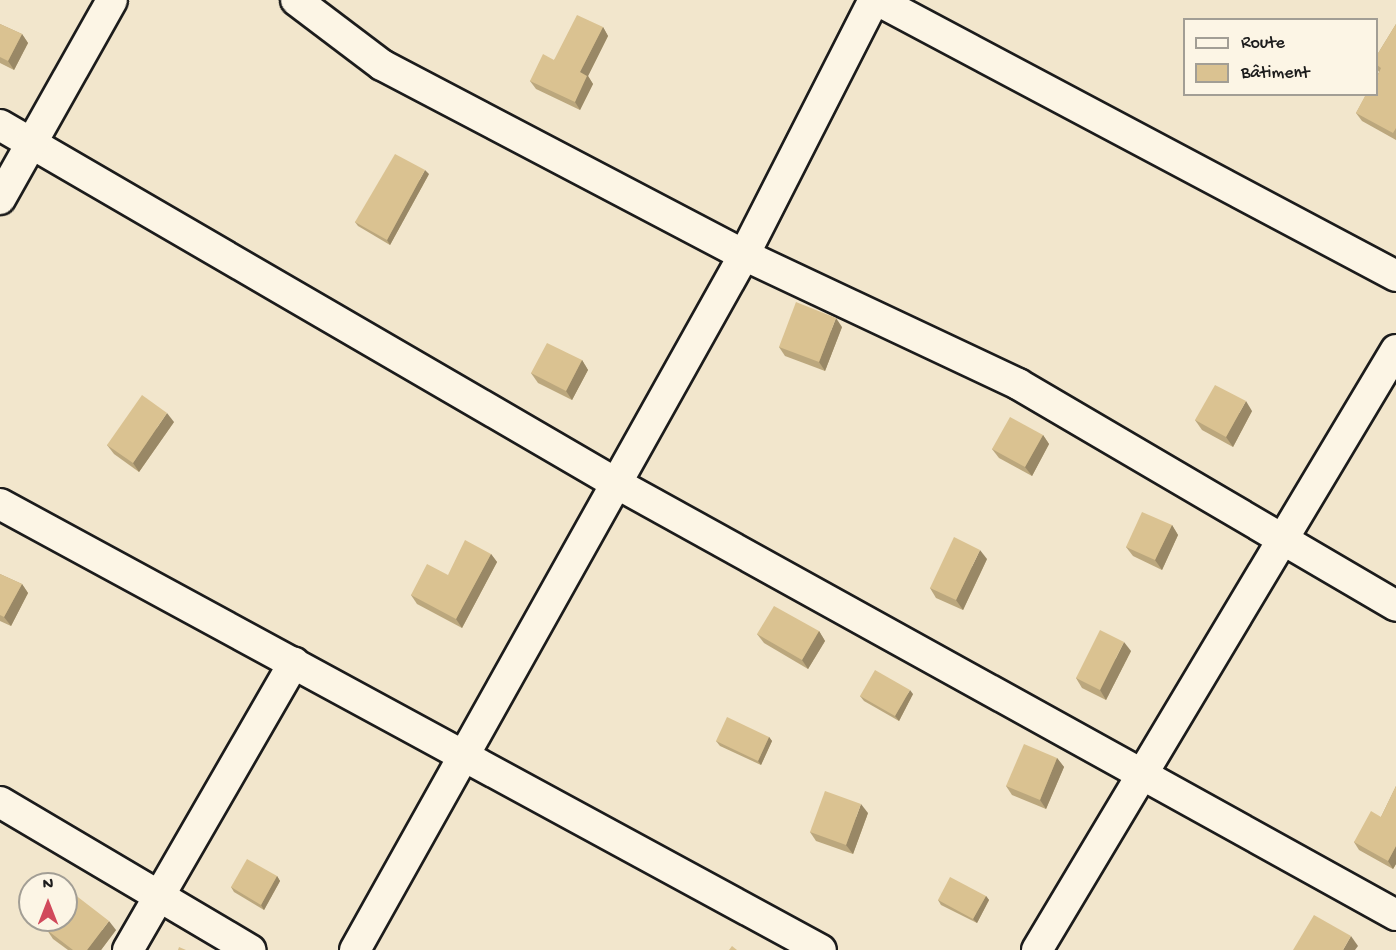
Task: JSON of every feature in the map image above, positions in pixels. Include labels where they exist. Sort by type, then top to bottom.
[{"type":"street","points":[[0,199],[112,0]]},
{"type":"street","points":[[296,0],[382,65],[744,255],[1018,384],[1396,606]]},
{"type":"street","points":[[355,950],[614,482],[744,255],[875,0],[1396,276]]},
{"type":"street","points":[[0,125],[32,141],[614,482],[1396,915]]},
{"type":"street","points":[[1037,950],[1396,350]]},
{"type":"street","points":[[0,504],[821,950]]},
{"type":"street","points":[[128,950],[294,663]]},
{"type":"street","points":[[0,802],[250,950]]},
{"type":"building","points":[[577,15],[603,27],[580,72],[587,76],[575,102],[530,81],[543,54],[554,60]]},
{"type":"building","points":[[0,24],[22,34],[8,61],[0,57]]},
{"type":"building","points":[[1396,24],[1396,128],[1393,133],[1356,113],[1365,96],[1378,96],[1378,75],[1381,68],[1378,66],[1378,53]]},
{"type":"building","points":[[395,154],[425,170],[387,240],[355,222]]},
{"type":"building","points":[[796,302],[836,318],[819,362],[779,347]]},
{"type":"building","points":[[547,343],[582,360],[566,391],[531,373]]},
{"type":"building","points":[[1215,385],[1246,401],[1226,437],[1195,420]]},
{"type":"building","points":[[142,395],[167,413],[133,463],[107,445]]},
{"type":"building","points":[[1010,417],[1043,435],[1025,467],[992,449]]},
{"type":"building","points":[[1142,512],[1172,525],[1155,560],[1126,547]]},
{"type":"building","points":[[954,537],[980,550],[956,600],[930,588]]},
{"type":"building","points":[[465,540],[491,554],[456,619],[411,595],[427,564],[448,575]]},
{"type":"building","points":[[0,574],[22,584],[4,617],[0,615]]},
{"type":"building","points":[[774,606],[819,631],[802,660],[757,634]]},
{"type":"building","points":[[1100,630],[1124,642],[1100,690],[1076,678]]},
{"type":"building","points":[[875,670],[910,690],[895,716],[860,696]]},
{"type":"building","points":[[727,717],[769,737],[758,761],[716,741]]},
{"type":"building","points":[[1024,744],[1057,758],[1040,800],[1006,786]]},
{"type":"building","points":[[1396,786],[1396,846],[1388,861],[1354,842],[1371,811],[1381,817]]},
{"type":"building","points":[[825,791],[861,804],[846,845],[810,832]]},
{"type":"building","points":[[247,859],[277,876],[261,905],[231,887]]},
{"type":"building","points":[[950,877],[986,896],[973,919],[938,900]]},
{"type":"building","points":[[78,897],[109,921],[87,950],[73,950],[50,932],[78,932]]},
{"type":"building","points":[[1314,915],[1351,936],[1343,950],[1293,950]]}]
